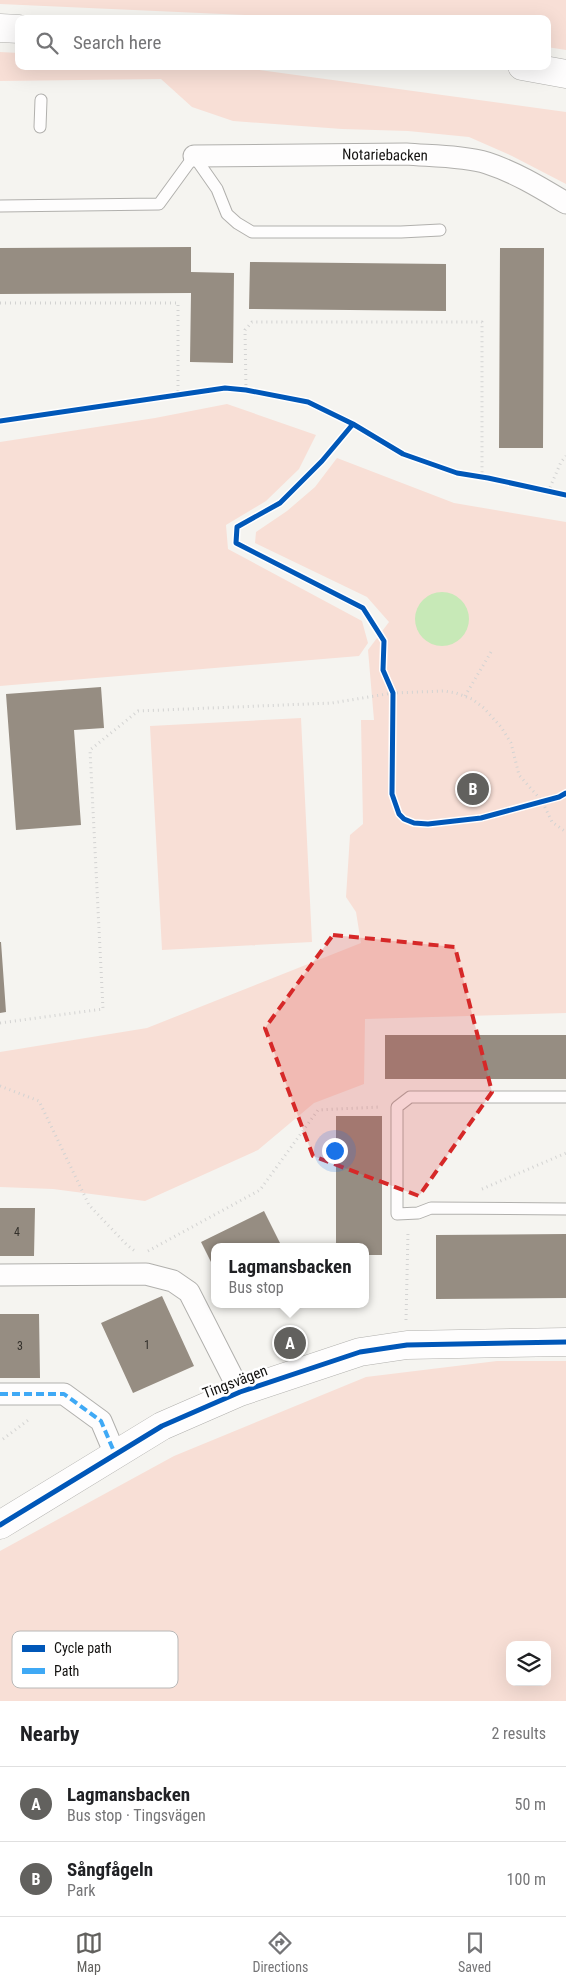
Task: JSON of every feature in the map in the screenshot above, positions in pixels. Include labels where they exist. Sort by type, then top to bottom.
[{"type":"street","points":[[0,28],[15,29]]},
{"type":"street","points":[[544,70],[566,74]]},
{"type":"street","name":"Notariebacken","points":[[194,156],[406,154],[485,162],[515,174],[566,204]]},
{"type":"street","points":[[0,1275],[146,1274],[173,1280],[189,1292],[240,1392]]},
{"type":"street","name":"Tingsvägen","points":[[0,1525],[162,1426],[240,1392],[360,1352],[407,1345],[566,1342]]},
{"type":"street","points":[[1,1393],[64,1394],[101,1421],[115,1454]]},
{"type":"lane","points":[[40,127],[41,100]]},
{"type":"lane","points":[[0,206],[159,204],[194,156],[217,189],[227,214],[252,232],[401,232],[440,230]]},
{"type":"lane","points":[[566,1097],[410,1097],[397,1106],[397,1214],[418,1214],[431,1208],[566,1209]]},
{"type":"path","points":[[0,303],[178,303],[175,396],[187,394]]},
{"type":"path","points":[[246,390],[246,330],[252,322],[482,322],[482,477]]},
{"type":"path","points":[[239,389],[255,391]]},
{"type":"path","points":[[548,492],[561,462],[566,456]]},
{"type":"path","points":[[474,476],[488,478]]},
{"type":"path","points":[[539,490],[557,494]]},
{"type":"path","points":[[465,696],[491,652]]},
{"type":"path","points":[[390,685],[393,693],[393,702]]},
{"type":"path","points":[[0,1023],[103,1010],[90,750],[138,711],[332,703],[393,693],[444,691],[456,693],[465,696],[484,708],[501,727],[510,743],[519,775],[542,801],[552,822],[566,832]]},
{"type":"path","points":[[534,804],[551,799]]},
{"type":"path","points":[[0,1086],[39,1101],[89,1205],[127,1245]]},
{"type":"path","points":[[140,1255],[260,1190],[318,1110],[397,1106]]},
{"type":"path","points":[[474,1192],[566,1153]]},
{"type":"path","points":[[406,1324],[408,1214]]},
{"type":"highlighted area","points":[[333,935],[455,947],[492,1092],[419,1196],[313,1156],[265,1028]]},
{"type":"shaded area","points":[[0,0],[566,0],[566,50],[551,48],[551,15],[243,15],[0,4]]},
{"type":"shaded area","points":[[0,52],[15,53],[15,70],[259,70],[566,112],[566,184],[512,156],[469,137],[408,131],[342,129],[233,121],[192,107],[161,79],[0,81]]},
{"type":"shaded area","points":[[227,404],[316,435],[299,469],[266,501],[226,525],[228,549],[362,621],[368,643],[359,656],[0,686],[0,442],[155,418]]},
{"type":"shaded area","points":[[337,458],[454,503],[566,522],[566,1013],[365,1019],[364,1084],[314,1103],[258,1150],[145,1201],[53,1189],[0,1187],[0,1052],[147,1028],[361,943],[356,912],[346,897],[350,835],[363,824],[361,720],[374,720],[368,650],[389,622],[367,597],[255,543],[256,532],[287,511],[315,487]]},
{"type":"shaded area","points":[[437,592],[447,592],[457,596],[465,604],[469,619],[465,634],[457,642],[447,646],[437,646],[427,642],[419,634],[415,624],[415,614],[419,604],[427,596]]},
{"type":"shaded area","points":[[301,718],[312,942],[162,950],[150,726]]},
{"type":"shaded area","points":[[497,1361],[566,1361],[566,1701],[0,1701],[0,1551],[174,1456],[366,1377]]},
{"type":"building","points":[[191,247],[191,272],[234,273],[233,363],[190,362],[191,293],[0,294],[0,248]]},
{"type":"building","points":[[500,248],[544,248],[543,448],[499,448]]},
{"type":"building","points":[[250,262],[446,264],[446,311],[249,309]]},
{"type":"building","points":[[101,687],[104,728],[74,730],[81,825],[16,830],[6,694]]},
{"type":"building","points":[[0,942],[6,1012],[0,1013]]},
{"type":"building","points":[[385,1035],[566,1035],[566,1079],[385,1079]]},
{"type":"building","points":[[336,1116],[382,1116],[382,1255],[369,1255],[369,1243],[336,1243]]},
{"type":"building","points":[[0,1208],[35,1208],[34,1256],[0,1256]]},
{"type":"building","points":[[264,1211],[280,1243],[211,1243],[211,1262],[201,1242]]},
{"type":"building","points":[[566,1234],[566,1298],[436,1299],[436,1235]]},
{"type":"building","points":[[162,1296],[194,1366],[133,1393],[101,1323]]},
{"type":"building","points":[[0,1314],[39,1314],[40,1378],[0,1378]]},
{"type":"marked path","points":[[0,1394],[64,1394],[101,1421],[115,1454]]},
{"type":"cycle path","points":[[0,421],[225,388],[246,390],[308,402],[353,424],[403,454],[457,473],[566,495]]},
{"type":"cycle path","points":[[353,424],[322,461],[280,503],[237,527],[236,543],[363,608],[384,641],[383,670],[393,693],[392,794],[399,814],[404,819],[414,823],[428,824],[481,818],[559,797],[566,793]]},
{"type":"cycle path","points":[[0,1525],[162,1426],[240,1392],[360,1352],[407,1345],[566,1342]]},
{"type":"place","name":"Sångfågeln","points":[[473,789]]},
{"type":"place","name":"Lagmansbacken","points":[[290,1343]]}]
